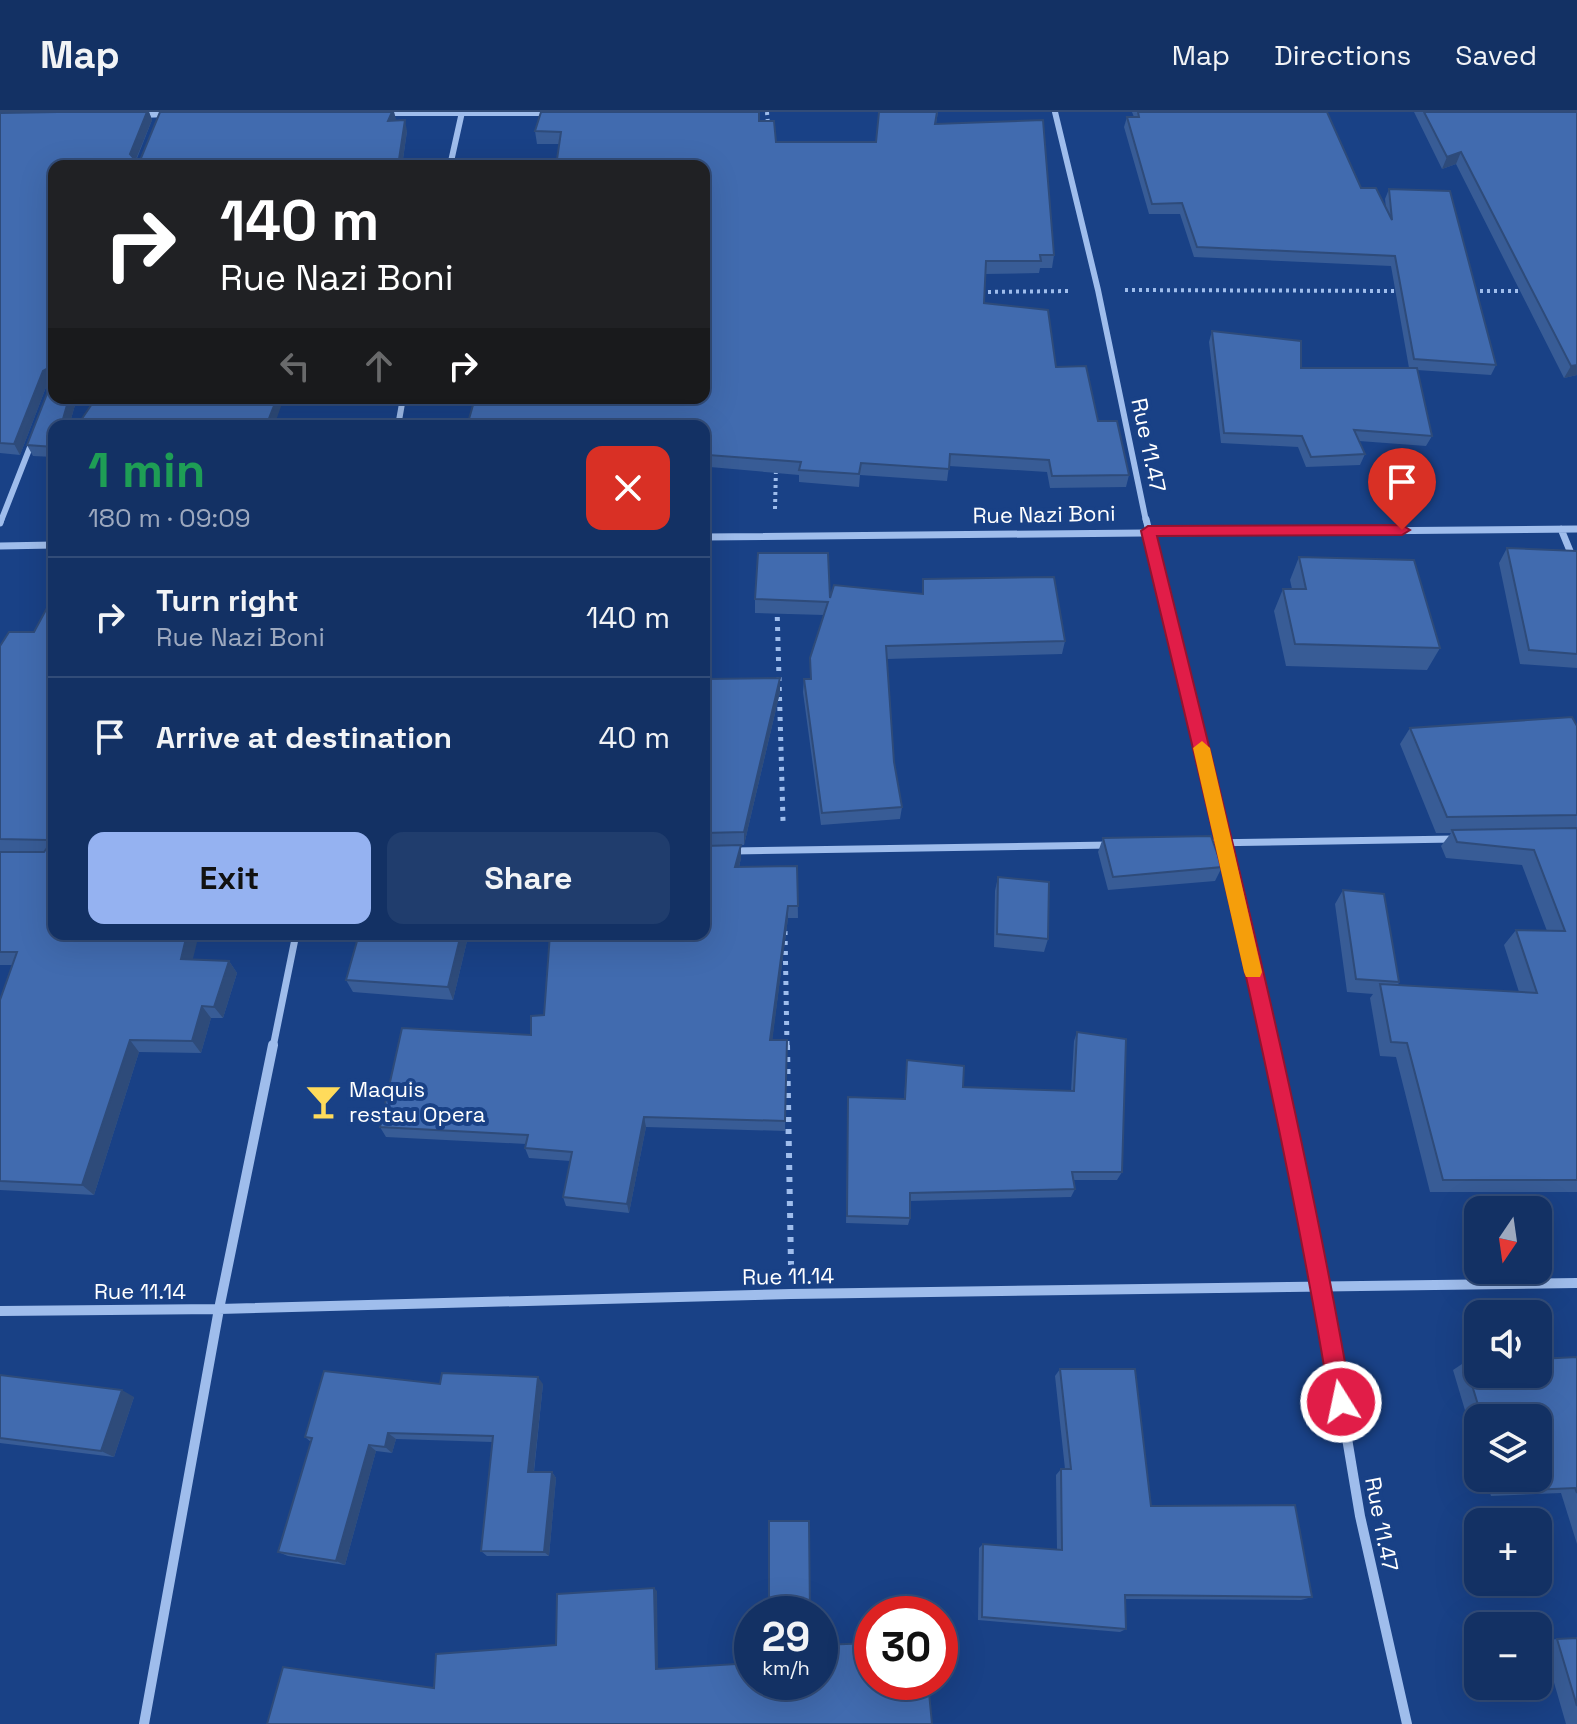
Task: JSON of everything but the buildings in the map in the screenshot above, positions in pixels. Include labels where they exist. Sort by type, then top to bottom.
[{"type":"street","points":[[451,160],[462,112]]},
{"type":"street","name":"Rue 11.47","points":[[1055,112],[1098,290],[1148,531],[1225,843],[1322,1289],[1360,1516],[1407,1724]]},
{"type":"street","points":[[156,127],[161,113]]},
{"type":"street","points":[[382,113],[557,113]]},
{"type":"street","points":[[131,115],[177,114]]},
{"type":"street","points":[[0,523],[32,440]]},
{"type":"street","points":[[1561,529],[1577,568]]},
{"type":"street","name":"Rue Nazi Boni","points":[[710,537],[1577,529]]},
{"type":"street","points":[[0,546],[48,545]]},
{"type":"street","points":[[1193,843],[1470,838]]},
{"type":"street","points":[[717,851],[1115,845]]},
{"type":"street","points":[[144,1724],[219,1309],[295,940]]},
{"type":"street","name":"Rue 11.14","points":[[0,1311],[219,1309],[791,1294],[1322,1289],[1577,1283]]},
{"type":"path","points":[[767,112],[768,127]]},
{"type":"path","points":[[977,292],[1402,291]]},
{"type":"path","points":[[1465,291],[1529,291]]},
{"type":"path","points":[[775,536],[776,460]]},
{"type":"path","points":[[777,599],[784,851]]},
{"type":"path","points":[[785,930],[791,1294]]},
{"type":"slow traffic","points":[[1202,748],[1253,972]]},
{"type":"place","name":"Maquis restau Opera","points":[[323,1102]]},
{"type":"route","points":[[1341,1402],[1322,1289],[1231,873],[1148,531],[1402,530]]}]
